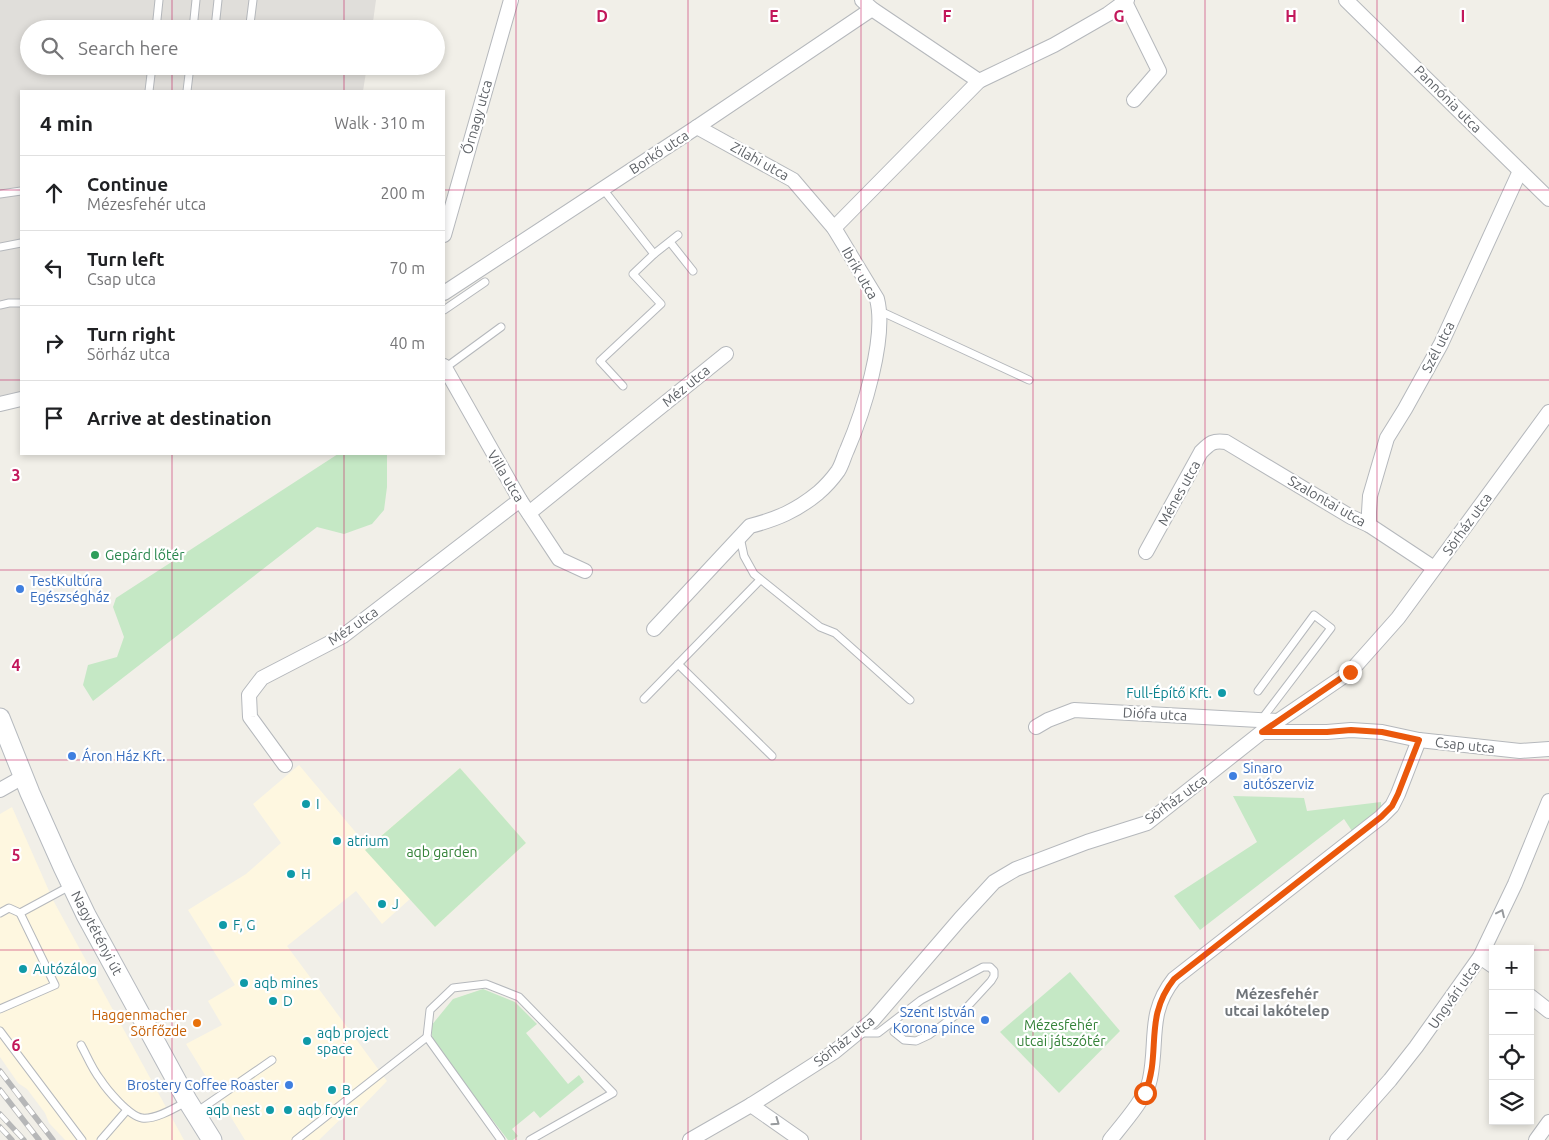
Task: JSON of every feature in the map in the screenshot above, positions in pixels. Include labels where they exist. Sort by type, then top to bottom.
[{"type":"main road","name":"Nagytétényi út","points":[[0,718],[23,777],[71,885],[191,1107],[212,1140]]},
{"type":"street","name":"Őrnagy utca","points":[[445,231],[511,0]]},
{"type":"street","name":"Pannónia utca","points":[[1346,0],[1549,199]]},
{"type":"street","points":[[834,228],[979,81],[1054,45],[1108,14],[1126,1],[1159,71],[1134,100]]},
{"type":"street","points":[[867,5],[979,81]]},
{"type":"street","name":"Borkő utca","points":[[445,292],[697,127],[867,5]]},
{"type":"street","name":"Zilahi utca","points":[[697,127],[793,180],[834,228]]},
{"type":"street","name":"Szél utca","points":[[1369,525],[1370,496],[1387,438],[1441,344],[1520,171]]},
{"type":"street","name":"Ibrik utca","points":[[654,630],[750,526],[772,520],[793,511],[819,493],[838,470],[853,436],[875,360],[880,311],[876,299],[834,228]]},
{"type":"street","name":"Méz utca","points":[[529,513],[726,354]]},
{"type":"street","name":"Villa utca","points":[[445,369],[490,450],[559,559],[585,570]]},
{"type":"street","points":[[0,404],[20,399]]},
{"type":"street","name":"Sörház utca","points":[[690,1140],[751,1105],[834,1052],[858,1033],[873,1020],[994,882],[1016,869],[1087,842],[1147,823],[1261,726],[1277,722],[1350,672],[1398,618],[1549,412]]},
{"type":"street","name":"Szalontai utca","points":[[1218,440],[1226,442],[1351,517],[1369,525],[1434,568]]},
{"type":"street","name":"Ménes utca","points":[[1146,552],[1201,452],[1208,444],[1218,440]]},
{"type":"street","name":"Méz utca","points":[[285,765],[250,717],[249,695],[262,678],[343,636],[520,500]]},
{"type":"street","name":"Diófa utca","points":[[1036,727],[1074,710],[1261,726]]},
{"type":"street","name":"Csap utca","points":[[1261,726],[1327,732],[1351,730],[1382,732],[1419,740],[1520,751],[1549,748]]},
{"type":"street","points":[[1110,1140],[1145,1093],[1150,1080],[1155,1022],[1158,1006],[1165,990],[1174,979],[1381,817],[1392,806],[1398,794],[1419,740]]},
{"type":"street","points":[[0,790],[23,777]]},
{"type":"street","name":"Ungvári utca","points":[[1337,1140],[1416,1047],[1480,957],[1515,884],[1549,801]]},
{"type":"street","points":[[1480,957],[1489,963]]},
{"type":"street","points":[[1534,999],[1549,1011]]},
{"type":"street","points":[[751,1105],[801,1140]]},
{"type":"street","points":[[1536,1140],[1549,1122]]},
{"type":"lane","points":[[157,20],[159,0]]},
{"type":"lane","points":[[194,20],[196,0]]},
{"type":"lane","points":[[215,20],[218,0]]},
{"type":"lane","points":[[250,20],[253,0]]},
{"type":"lane","points":[[149,90],[151,75]]},
{"type":"lane","points":[[188,90],[189,75]]},
{"type":"lane","points":[[602,189],[654,254]]},
{"type":"lane","points":[[0,194],[20,191]]},
{"type":"lane","points":[[623,386],[600,361],[661,304],[632,274],[678,235]]},
{"type":"lane","points":[[670,242],[693,271]]},
{"type":"lane","points":[[0,247],[20,243]]},
{"type":"lane","points":[[445,309],[484,282]]},
{"type":"lane","points":[[0,305],[20,303]]},
{"type":"lane","points":[[880,311],[1029,380]]},
{"type":"lane","points":[[445,366],[501,327]]},
{"type":"lane","points":[[740,537],[744,556],[754,574],[760,580],[820,627],[835,633],[910,700]]},
{"type":"lane","points":[[644,700],[760,580]]},
{"type":"lane","points":[[1258,691],[1314,615],[1331,628],[1261,726]]},
{"type":"lane","points":[[678,664],[772,756]]},
{"type":"lane","points":[[20,913],[71,885]]},
{"type":"lane","points":[[0,913],[9,908],[20,913],[55,985],[0,1009]]},
{"type":"lane","points":[[858,1033],[878,1033],[921,1000],[984,967],[990,967],[994,971],[991,981],[968,1006],[929,1035],[916,1041],[904,1040],[894,1032]]},
{"type":"lane","points":[[500,1140],[427,1037],[430,1010],[453,988],[486,984],[519,997],[612,1093],[530,1140]]},
{"type":"lane","points":[[0,1031],[82,1140]]},
{"type":"lane","points":[[296,1140],[427,1037]]},
{"type":"lane","points":[[81,1045],[99,1079],[128,1110],[140,1118],[148,1118],[172,1109],[191,1107],[272,1060]]},
{"type":"lane","points":[[101,1140],[128,1110]]},
{"type":"shaded area","points":[[0,0],[376,0],[373,20],[20,20],[20,75],[366,75],[363,90],[20,90],[20,402],[0,406]]},
{"type":"shaded area","points":[[299,765],[368,847],[460,768],[526,843],[435,927],[410,899],[382,924],[356,891],[287,946],[387,1081],[358,1111],[353,1107],[319,1140],[245,1140],[186,1044],[222,1025],[208,1001],[235,985],[188,910],[246,874],[281,843],[253,804]]},
{"type":"shaded area","points":[[12,807],[53,900],[184,1140],[65,1140],[49,1123],[45,1113],[27,1089],[18,1083],[0,1057],[0,814]]},
{"type":"green space","points":[[336,455],[387,455],[387,487],[384,510],[372,524],[344,534],[317,527],[93,701],[83,685],[88,665],[117,657],[124,637],[113,607],[116,598]]},
{"type":"green space","name":"aqb garden","points":[[460,768],[526,843],[435,927],[365,850]]},
{"type":"green space","points":[[1233,796],[1304,798],[1307,811],[1381,802],[1381,808],[1352,831],[1344,819],[1200,930],[1174,896],[1257,842]]},
{"type":"green space","name":"Mézesfehér utcai játszótér","points":[[1070,972],[1120,1031],[1059,1093],[1000,1032]]},
{"type":"green space","points":[[483,989],[515,1002],[537,1024],[526,1033],[568,1084],[579,1075],[584,1082],[540,1118],[534,1111],[512,1129],[518,1136],[513,1140],[508,1140],[433,1043],[431,1026],[453,999]]},
{"type":"railway","points":[[0,1071],[53,1140]]},
{"type":"railway","points":[[0,1090],[39,1140]]},
{"type":"railway","points":[[0,1114],[24,1140]]},
{"type":"railway","points":[[0,1127],[12,1140]]},
{"type":"place","name":"Gepárd lőtér","points":[[95,555]]},
{"type":"place","name":"TestKultúra Egészségház","points":[[20,589]]},
{"type":"place","name":"Full-Építő Kft.","points":[[1222,693]]},
{"type":"place","name":"Áron Ház Kft.","points":[[72,756]]},
{"type":"place","name":"Sinaro autószerviz","points":[[1233,776]]},
{"type":"place","name":"I","points":[[306,804]]},
{"type":"place","name":"atrium","points":[[337,841]]},
{"type":"place","name":"H","points":[[291,874]]},
{"type":"place","name":"J","points":[[382,904]]},
{"type":"place","name":"F, G","points":[[223,925]]},
{"type":"place","name":"Autózálog","points":[[23,969]]},
{"type":"place","name":"aqb mines","points":[[244,983]]},
{"type":"place","name":"D","points":[[273,1001]]},
{"type":"place","name":"Szent István Korona pince","points":[[985,1020]]},
{"type":"place","name":"Haggenmacher Sörfőzde","points":[[197,1023]]},
{"type":"place","name":"aqb project space","points":[[307,1041]]},
{"type":"place","name":"Brostery Coffee Roaster","points":[[289,1085]]},
{"type":"place","name":"B","points":[[332,1090]]},
{"type":"place","name":"aqb nest","points":[[270,1110]]},
{"type":"place","name":"aqb foyer","points":[[288,1110]]},
{"type":"district","name":"Mézesfehér utcai lakótelep","points":[[1277,1002]]},
{"type":"route","points":[[1145,1093],[1150,1080],[1158,1006],[1165,990],[1174,979],[1381,817],[1392,806],[1398,794],[1419,740],[1382,732],[1351,730],[1262,732],[1350,672]]}]
